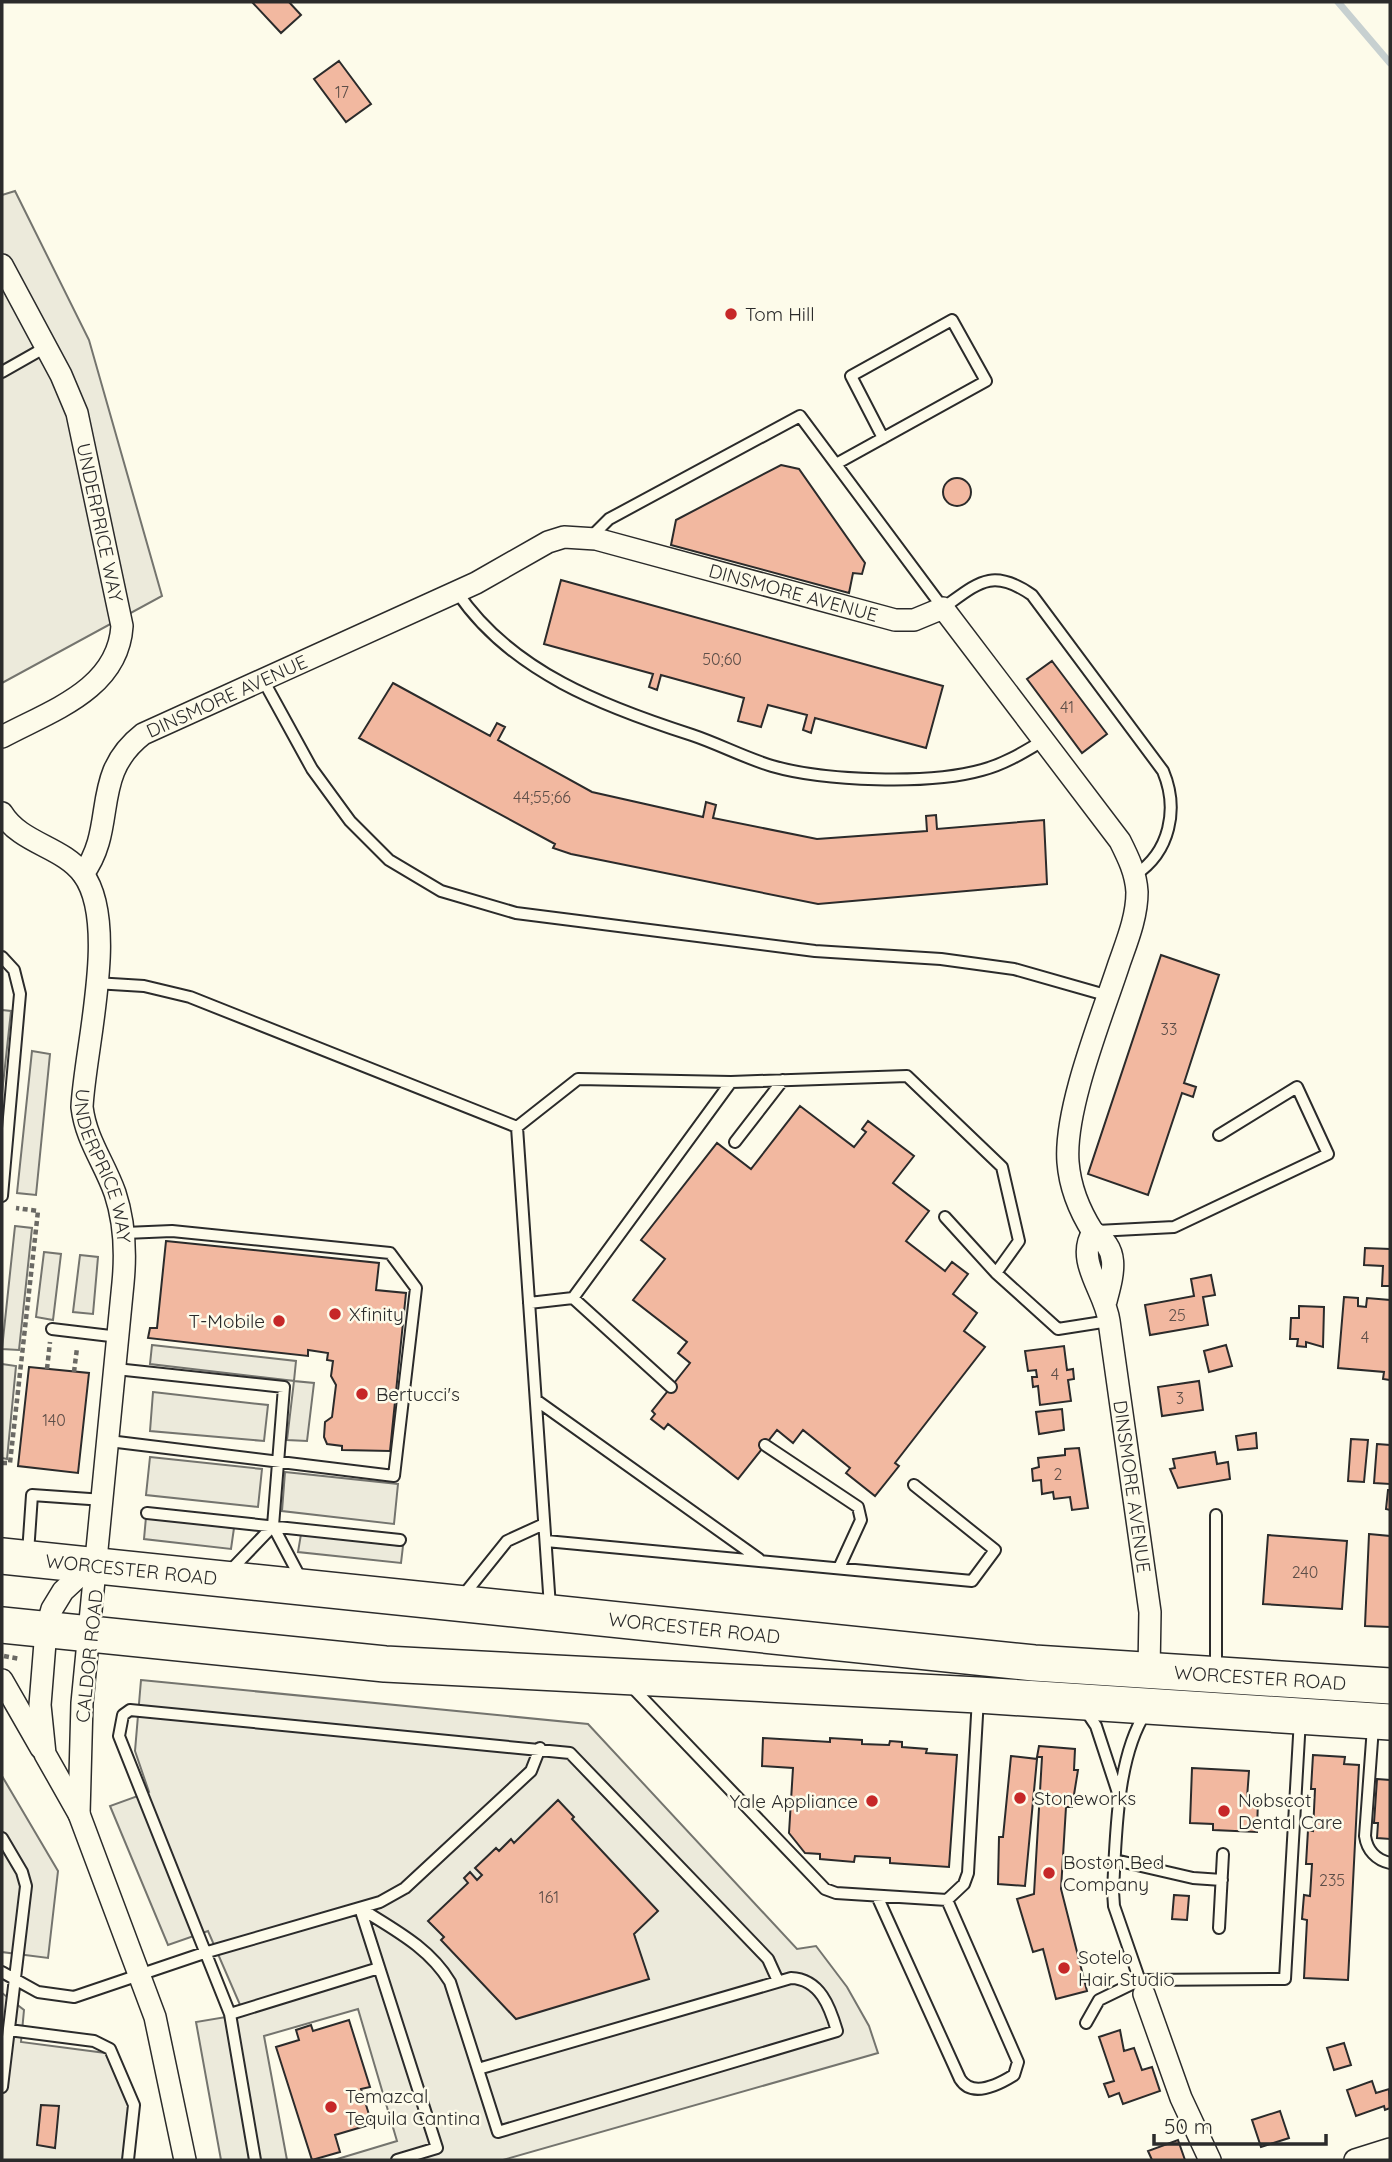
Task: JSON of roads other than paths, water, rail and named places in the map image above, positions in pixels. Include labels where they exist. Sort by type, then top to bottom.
[{"type":"highway","name":"WORCESTER ROAD","points":[[15,1558],[979,1657],[1390,1686]]},
{"type":"highway","name":"WORCESTER ROAD","points":[[2,1625],[385,1664],[978,1695],[1382,1721]]},
{"type":"street","name":"UNDERPRICE WAY","points":[[2,265],[46,346],[77,413],[118,608],[121,643],[115,660],[94,685],[2,737]]},
{"type":"street","name":"DINSMORE AVENUE","points":[[83,874],[91,862],[96,846],[116,761],[127,746],[164,722],[457,592],[548,542],[564,537],[589,539],[876,617],[914,620],[943,608],[1121,841],[1135,875],[1135,910],[1074,1111],[1068,1158],[1076,1201],[1093,1231],[1104,1238],[1113,1257],[1108,1311],[1150,1612],[1149,1671]]},
{"type":"street","name":"UNDERPRICE WAY","points":[[2,813],[17,831],[62,856],[83,874],[96,902],[99,923],[82,1107],[85,1127],[115,1193],[125,1233],[98,1566]]},
{"type":"street","name":"CALDOR ROAD","points":[[98,1566],[77,1578],[63,1591],[52,1609],[46,1630],[40,1705],[45,1754],[79,1814],[162,2040],[185,2160]]},
{"type":"street","name":"CALDOR ROAD","points":[[79,1814],[82,1703],[98,1566]]},
{"type":"street","points":[[2,1680],[45,1754]]},
{"type":"street","points":[[1142,1987],[1181,2098],[1210,2160]]},
{"type":"street","points":[[1355,2160],[1390,2149]]},
{"type":"lane","points":[[836,464],[883,438],[986,381],[952,320],[851,376],[883,438]]},
{"type":"lane","points":[[2,372],[46,346]]},
{"type":"lane","points":[[589,539],[609,519],[800,416],[943,608],[978,583],[992,579],[1005,580],[1032,595],[1163,771],[1168,784],[1171,814],[1157,857],[1135,875]]},
{"type":"lane","points":[[457,592],[470,611],[505,647],[569,687],[633,715],[729,747],[770,765],[850,778],[965,774],[1001,764],[1044,740]]},
{"type":"lane","points":[[262,678],[312,769],[350,821],[389,860],[441,891],[516,914],[815,951],[941,959],[1014,969],[1109,996]]},
{"type":"lane","points":[[2,957],[14,970],[20,994],[2,1196]]},
{"type":"lane","points":[[95,983],[144,986],[190,997],[517,1128]]},
{"type":"lane","points":[[517,1128],[578,1079],[730,1082],[907,1076],[1002,1167],[1019,1241],[996,1273]]},
{"type":"lane","points":[[735,1142],[783,1080]]},
{"type":"lane","points":[[529,1303],[573,1298],[730,1082]]},
{"type":"lane","points":[[1093,1231],[1174,1227],[1328,1154],[1297,1087],[1219,1135]]},
{"type":"lane","points":[[517,1128],[551,1614]]},
{"type":"lane","points":[[945,1217],[996,1273],[1058,1329],[1108,1311]]},
{"type":"lane","points":[[109,1441],[394,1476],[416,1288],[390,1253],[172,1230],[125,1233]]},
{"type":"lane","points":[[573,1298],[671,1387]]},
{"type":"lane","points":[[52,1329],[118,1337]]},
{"type":"lane","points":[[116,1369],[285,1387],[273,1527],[305,1588]]},
{"type":"lane","points":[[536,1401],[761,1561]]},
{"type":"lane","points":[[765,1445],[858,1507],[861,1520],[839,1568]]},
{"type":"lane","points":[[546,1541],[972,1581],[995,1550],[914,1485]]},
{"type":"lane","points":[[15,1558],[32,1495],[104,1500]]},
{"type":"lane","points":[[147,1513],[401,1540]]},
{"type":"lane","points":[[1216,1515],[1216,1675]]},
{"type":"lane","points":[[457,1604],[507,1541],[544,1524]]},
{"type":"lane","points":[[222,1580],[273,1527]]},
{"type":"lane","points":[[622,1676],[819,1884],[836,1893],[877,1896],[947,1899],[964,1884],[968,1873],[978,1695]]},
{"type":"lane","points":[[1077,1702],[1096,1726],[1119,1796]]},
{"type":"lane","points":[[1142,1987],[1114,1906],[1115,1860],[1119,1796],[1138,1727],[1151,1707]]},
{"type":"lane","points":[[255,2160],[230,2014],[124,1751],[119,1725],[123,1715],[130,1710],[570,1753],[768,1959],[778,1981]]},
{"type":"lane","points":[[1086,2023],[1099,2000],[1142,1987],[1285,1979],[1301,1716]]},
{"type":"lane","points":[[1382,1721],[1365,1836],[1367,1847],[1376,1856],[1390,1863]]},
{"type":"lane","points":[[2,1972],[38,1992],[67,1997],[90,1993],[204,1953],[394,1896],[531,1771],[540,1748]]},
{"type":"lane","points":[[2,1838],[25,1880],[2,2087]]},
{"type":"lane","points":[[1219,1927],[1223,1854]]},
{"type":"lane","points":[[1115,1860],[1192,1878],[1222,1880]]},
{"type":"lane","points":[[877,1896],[960,2079],[966,2087],[976,2090],[1009,2078],[1017,2072],[1018,2062],[947,1899]]},
{"type":"lane","points":[[360,1908],[437,2148],[397,2160]]},
{"type":"lane","points":[[360,1908],[427,1952],[450,1982],[498,2132],[837,2031],[825,2000],[807,1980],[791,1978],[478,2069]]},
{"type":"lane","points":[[230,2014],[379,1968]]},
{"type":"lane","points":[[9,2030],[94,2040],[110,2049],[134,2105],[128,2160]]},
{"type":"waterway","points":[[1338,2],[1390,63]]},
{"type":"place","name":"Tom Hill","points":[[731,314]]},
{"type":"place","name":"Xfinity","points":[[335,1314]]},
{"type":"place","name":"T-Mobile","points":[[279,1321]]},
{"type":"place","name":"Bertucci's","points":[[362,1394]]},
{"type":"place","name":"Stoneworks","points":[[1020,1798]]},
{"type":"place","name":"Yale Appliance","points":[[872,1801]]},
{"type":"place","name":"Nobscot Dental Care","points":[[1224,1811]]},
{"type":"place","name":"Boston Bed Company","points":[[1049,1873]]},
{"type":"place","name":"Sotelo Hair Studio","points":[[1064,1968]]},
{"type":"place","name":"Temazcal Tequila Cantina","points":[[331,2107]]}]
